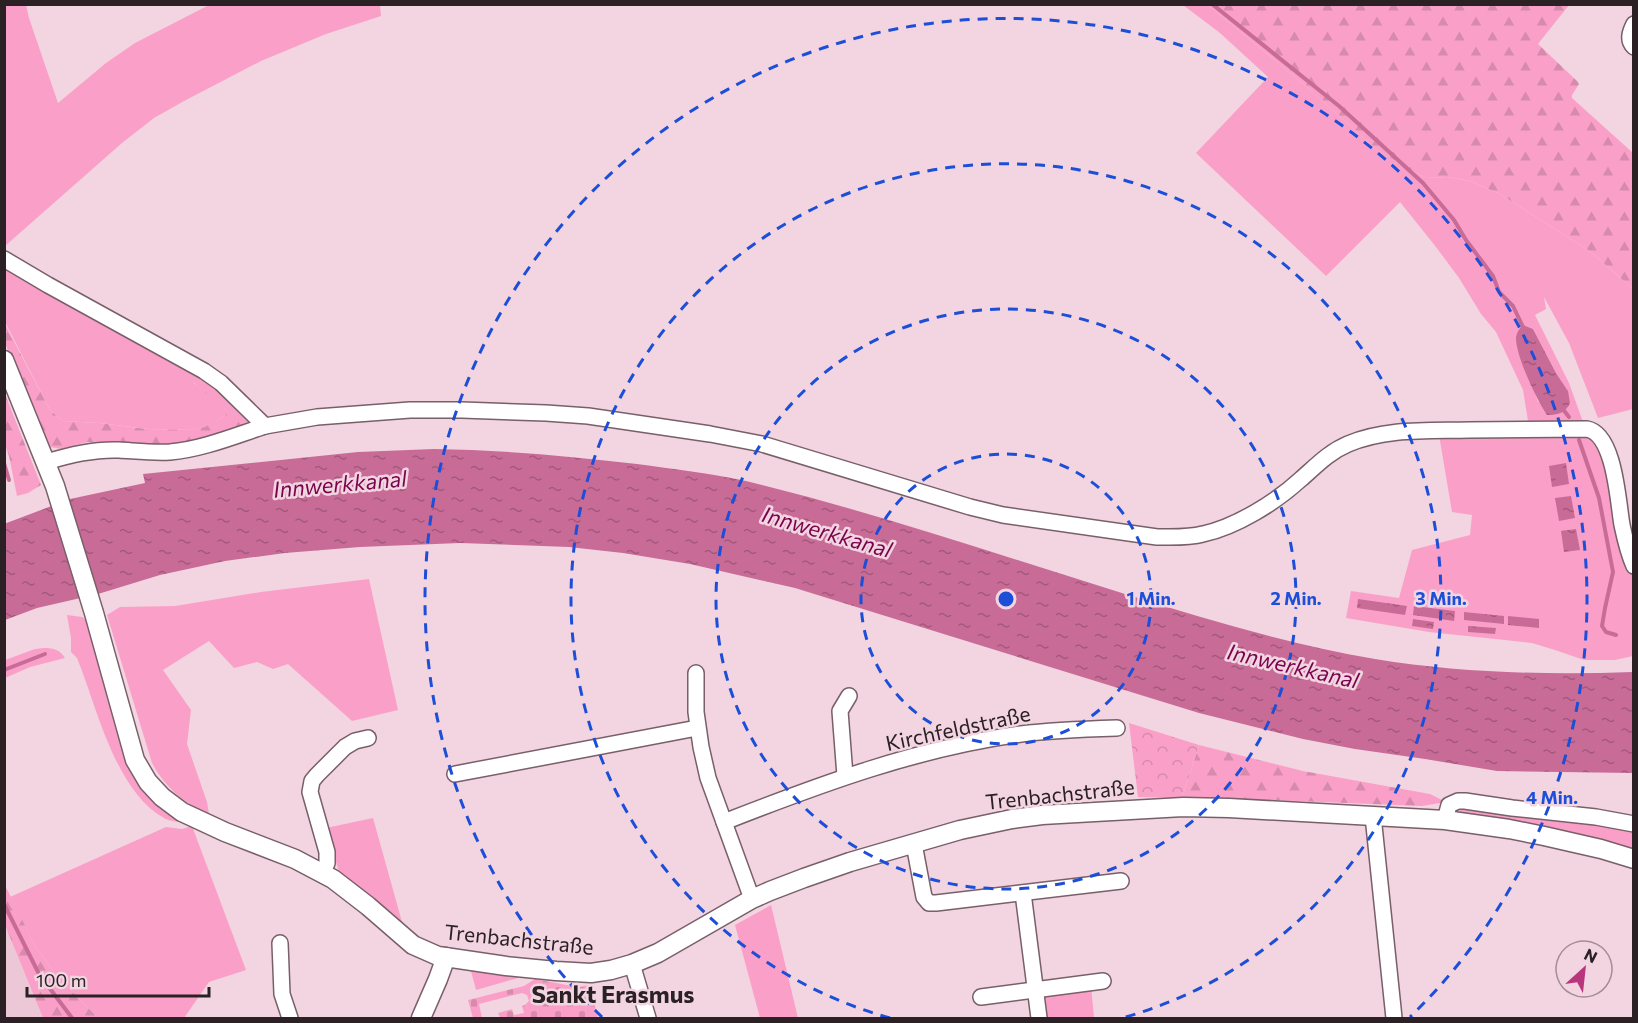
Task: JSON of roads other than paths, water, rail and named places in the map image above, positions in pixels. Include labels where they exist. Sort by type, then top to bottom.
[{"type":"street","points":[[4,259],[204,371],[221,383],[264,426]]},
{"type":"street","name":"Trenbachstraße","points":[[4,360],[55,486],[94,613],[135,760],[143,775],[154,789],[175,807],[190,816],[295,859],[341,884],[413,945],[430,953],[506,966],[602,972],[632,964],[658,953],[770,891],[850,862],[971,828],[1042,815],[1170,808],[1229,808],[1445,820],[1544,836],[1634,859]]},
{"type":"street","points":[[46,462],[91,451],[172,452],[221,441],[264,426],[318,417],[410,410],[546,413],[588,416],[762,444],[1003,515],[1133,534],[1183,537],[1204,534],[1262,508],[1283,494],[1338,448],[1372,436],[1407,431],[1587,429],[1600,436],[1607,450],[1627,547],[1634,566]]},
{"type":"street","points":[[696,673],[697,728],[708,778],[752,900]]},
{"type":"street","points":[[845,776],[840,711],[849,696]]},
{"type":"street","points":[[455,774],[697,728]]},
{"type":"street","name":"Kirchfeldstraße","points":[[724,822],[845,776],[929,753],[1022,734],[1117,728]]},
{"type":"street","points":[[323,873],[328,857],[310,792],[312,782],[317,774],[345,747],[368,738]]},
{"type":"street","points":[[1445,820],[1449,805],[1458,801],[1596,817],[1634,824]]},
{"type":"street","points":[[1373,816],[1394,1018]]},
{"type":"street","points":[[914,844],[924,897],[928,903],[1120,881]]},
{"type":"street","points":[[1023,892],[1039,1018]]},
{"type":"street","points":[[280,943],[282,994],[290,1018]]},
{"type":"street","points":[[421,1018],[446,957]]},
{"type":"street","points":[[632,964],[648,1018]]},
{"type":"street","points":[[981,997],[1103,981]]},
{"type":"water","points":[[1523,325],[1533,329],[1568,391],[1570,403],[1561,413],[1547,415],[1527,377],[1516,337]]},
{"type":"water","name":"Innwerkkanal","points":[[434,449],[586,458],[692,471],[746,481],[889,520],[1218,622],[1280,639],[1375,659],[1472,670],[1536,673],[1633,672],[1633,773],[1497,771],[1303,739],[1199,713],[795,588],[690,564],[569,547],[460,543],[285,553],[225,561],[160,575],[98,594],[37,608],[5,620],[4,524],[70,499],[145,483],[143,474],[358,452]]},
{"type":"water","points":[[1566,463],[1569,484],[1552,487],[1549,466]]},
{"type":"water","points":[[1571,496],[1575,518],[1559,521],[1555,498]]},
{"type":"water","points":[[1576,529],[1580,550],[1564,552],[1561,531]]},
{"type":"water","points":[[1358,599],[1407,606],[1405,615],[1357,608]]},
{"type":"water","points":[[1414,606],[1455,611],[1454,621],[1413,615]]},
{"type":"water","points":[[1464,612],[1504,616],[1504,624],[1464,620]]},
{"type":"water","points":[[1508,616],[1539,619],[1539,628],[1508,625]]},
{"type":"water","points":[[1413,619],[1434,622],[1433,629],[1412,626]]},
{"type":"water","points":[[1468,626],[1496,628],[1495,634],[1468,632]]},
{"type":"waterway","points":[[1212,4],[1339,106],[1423,183],[1454,220],[1493,276],[1499,292],[1513,306],[1524,329]]},
{"type":"waterway","points":[[1562,408],[1569,417]]},
{"type":"waterway","points":[[1579,440],[1599,498],[1613,572],[1602,626],[1606,632],[1616,635]]},
{"type":"waterway","points":[[4,463],[9,480]]},
{"type":"waterway","points":[[4,670],[45,654]]},
{"type":"waterway","points":[[4,904],[39,974],[72,1018]]},
{"type":"district","name":"Sankt Erasmus","points":[[613,995]]}]
